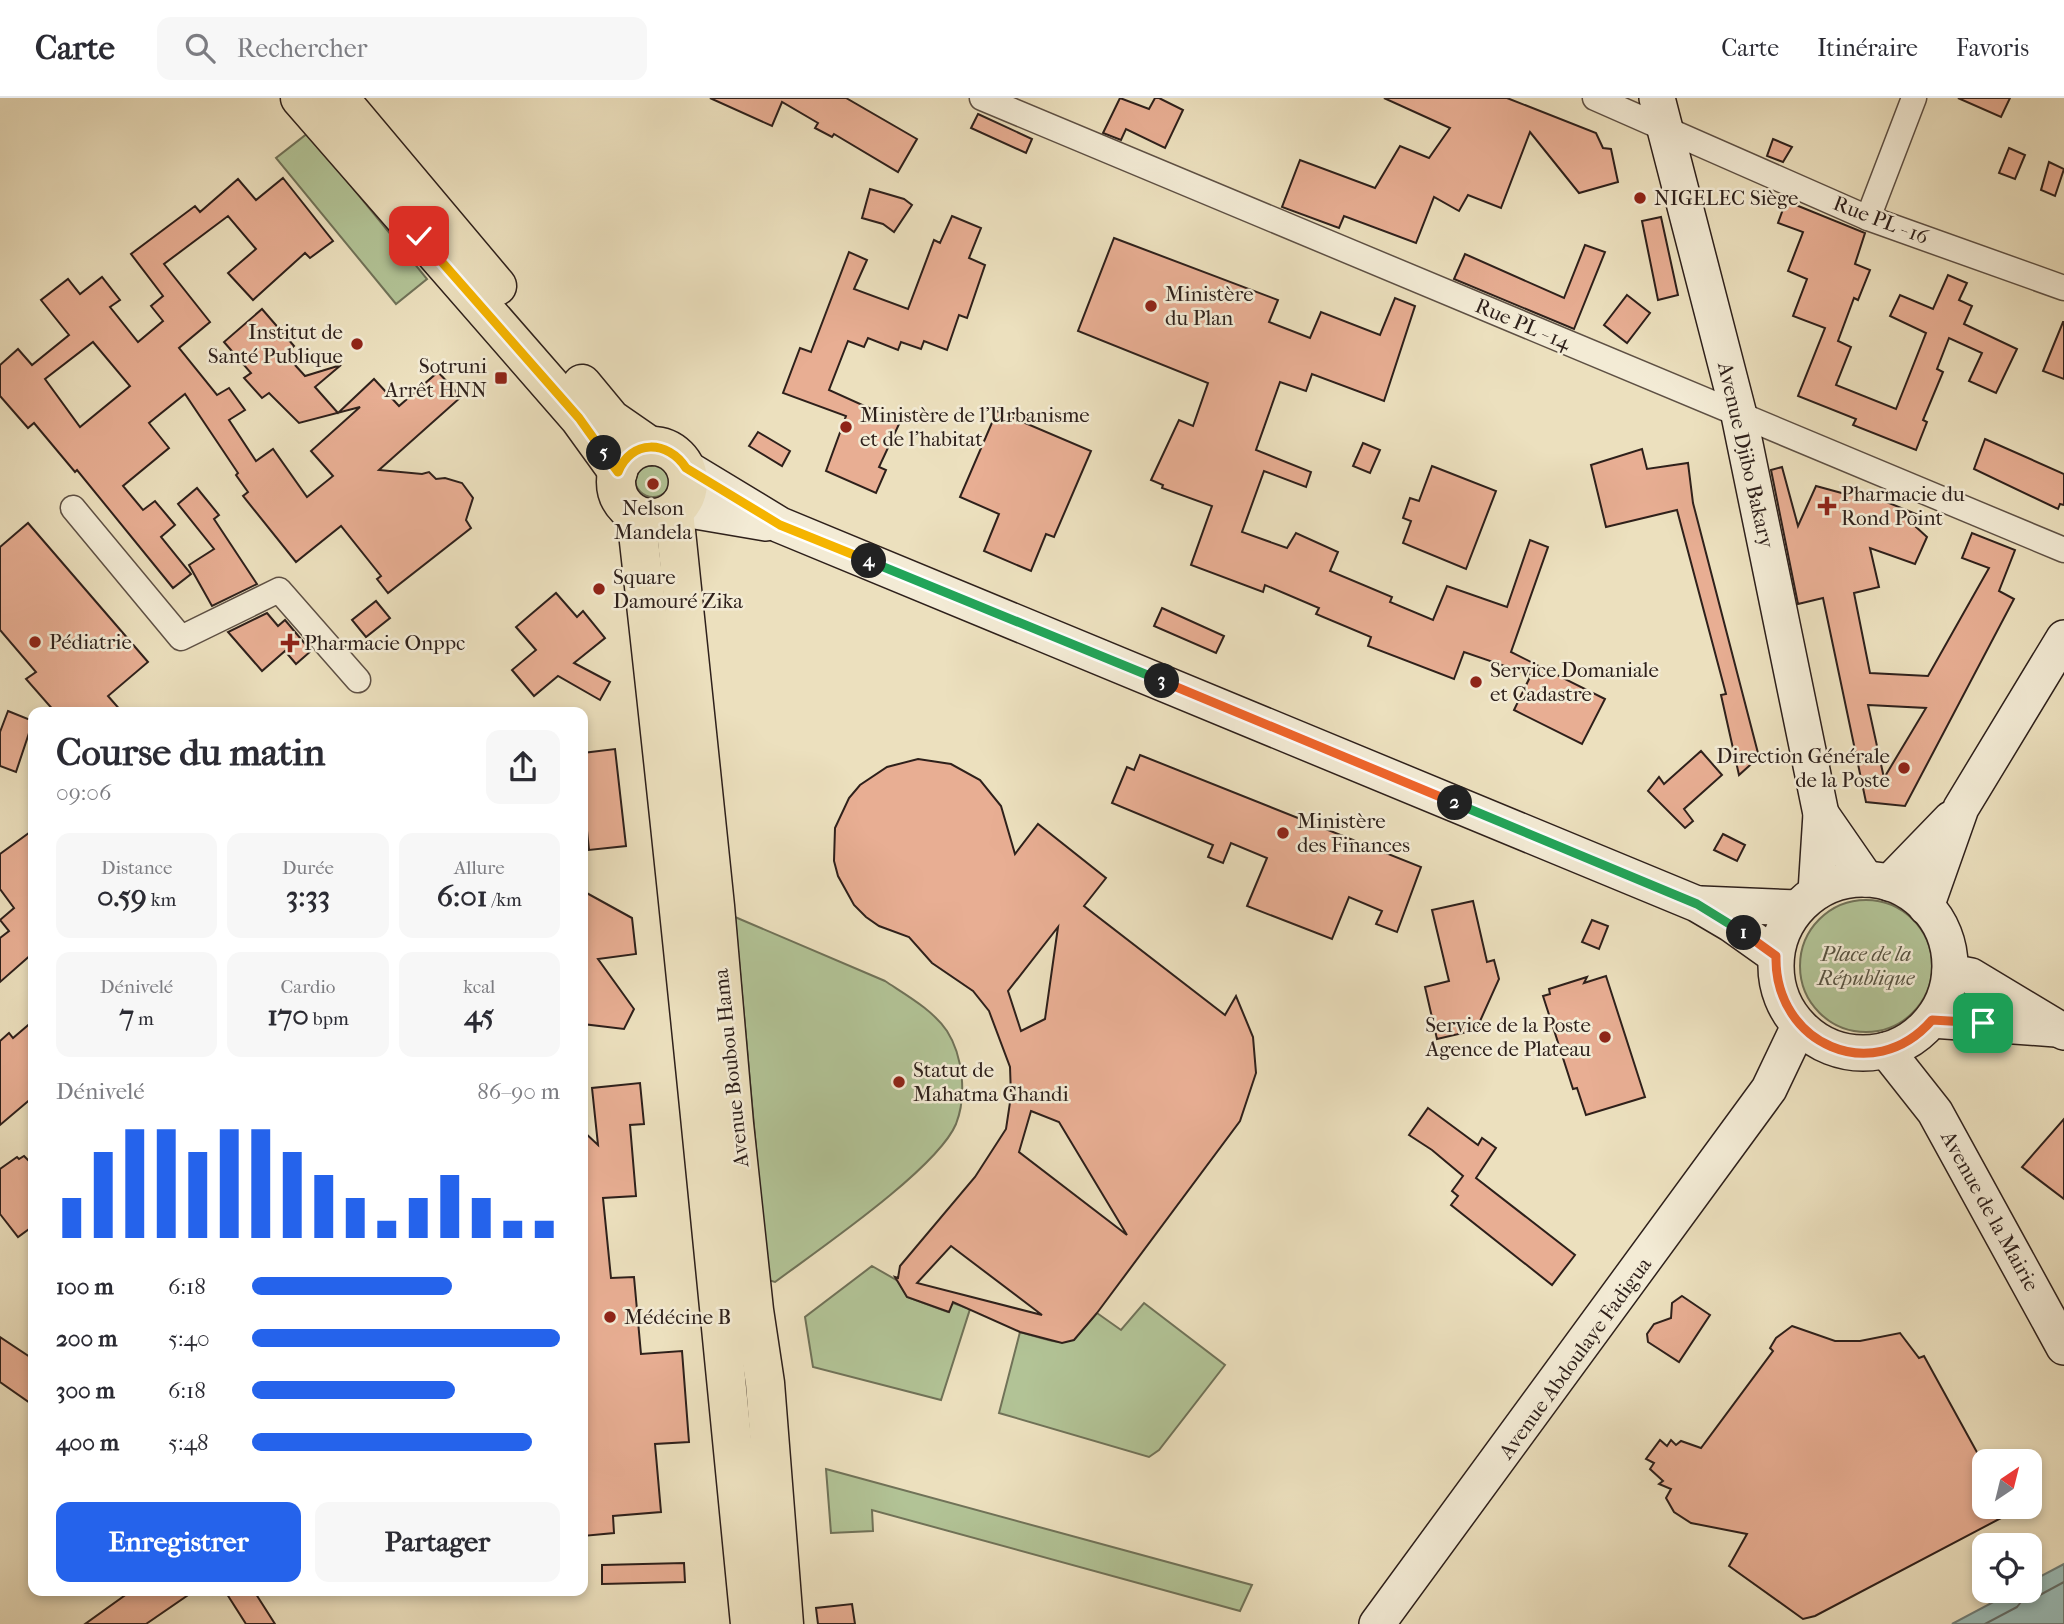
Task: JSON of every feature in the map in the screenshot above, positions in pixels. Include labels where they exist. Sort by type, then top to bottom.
[{"type":"main road","points":[[300,98],[579,418],[618,472]]},
{"type":"main road","points":[[338,98],[611,419],[650,446],[671,452],[686,468],[688,489],[676,510],[655,519],[636,514],[621,501],[617,492],[621,464],[633,451],[650,446]]},
{"type":"main road","name":"Avenue Boubou Hama","points":[[676,510],[716,906],[734,1124],[754,1310],[765,1383],[784,1624]]},
{"type":"main road","name":"Avenue Boubou Hama","points":[[636,514],[677,872],[698,1125],[750,1624]]},
{"type":"street","name":"Rue PL - 14","points":[[982,98],[2064,550]]},
{"type":"street","name":"Rue PL - 16","points":[[1595,98],[1659,112],[1868,218],[2064,288]]},
{"type":"street","points":[[1868,218],[1914,98]]},
{"type":"street","name":"Avenue Djibo Bakary","points":[[1659,112],[1740,415],[1821,814]]},
{"type":"street","points":[[686,468],[780,525],[1697,904],[1776,956]]},
{"type":"street","points":[[73,508],[181,638],[279,590],[358,680]]},
{"type":"street","points":[[676,510],[780,525]]},
{"type":"street","points":[[1926,906],[1961,808],[2064,638]]},
{"type":"street","points":[[1878,881],[1961,808]]},
{"type":"street","points":[[1821,814],[1878,881]]},
{"type":"street","points":[[1807,900],[1821,814]]},
{"type":"street","points":[[1878,881],[1909,893],[1926,906],[1940,926],[1948,948],[1950,972],[1945,997],[1928,1024],[1906,1042],[1886,1050],[1853,1052],[1810,1034],[1783,1002],[1778,987],[1776,956],[1783,930],[1807,900],[1835,883],[1878,881]]},
{"type":"street","points":[[1697,904],[1807,900]]},
{"type":"street","points":[[1950,972],[1971,976],[1994,988],[2060,1030]]},
{"type":"street","points":[[1928,1024],[2060,1030]]},
{"type":"street","name":"Avenue de la Mairie","points":[[1928,1024],[1935,1112]]},
{"type":"street","name":"Avenue Abdoulaye Fadigua","points":[[1377,1624],[1810,1034]]},
{"type":"street","name":"Avenue de la Mairie","points":[[1886,1050],[1935,1112],[2064,1347]]},
{"type":"green space","points":[[308,133],[427,279],[396,304],[276,158]]},
{"type":"green space","points":[[653,461],[666,466],[671,479],[666,492],[653,497],[640,492],[635,479],[640,466]]},
{"type":"green space","name":"Place de la République","points":[[1866,900],[1891,905],[1913,919],[1927,941],[1932,966],[1927,991],[1913,1013],[1891,1027],[1866,1032],[1841,1027],[1819,1013],[1805,991],[1800,966],[1805,941],[1819,919],[1841,905]]},
{"type":"green space","points":[[735,917],[885,981],[919,1003],[947,1031],[957,1052],[962,1076],[961,1101],[956,1124],[945,1142],[926,1163],[874,1208],[775,1282],[768,1280]]},
{"type":"green space","points":[[872,1266],[898,1281],[907,1297],[948,1312],[953,1303],[970,1309],[941,1400],[813,1367],[805,1317]]},
{"type":"green space","points":[[1144,1303],[1225,1365],[1159,1450],[1149,1457],[999,1413],[1020,1332],[1047,1340],[1064,1341],[1071,1339],[1097,1313],[1121,1330]]},
{"type":"green space","points":[[826,1469],[1252,1585],[1240,1611],[872,1510],[873,1531],[831,1533]]},
{"type":"water","points":[[2064,1564],[2064,1624],[1952,1624],[1991,1603],[2042,1603],[2042,1576]]},
{"type":"building","points":[[710,98],[846,98],[917,139],[898,172],[834,134],[832,137],[815,128],[818,123],[782,102],[772,126]]},
{"type":"building","points":[[1120,98],[1149,109],[1155,98],[1159,98],[1183,110],[1165,148],[1126,129],[1121,140],[1103,133]]},
{"type":"building","points":[[1384,98],[1507,98],[1596,133],[1603,148],[1611,149],[1618,182],[1579,193],[1530,132],[1501,208],[1468,195],[1459,211],[1434,197],[1416,243],[1344,216],[1339,228],[1282,207],[1300,160],[1375,188],[1400,146],[1429,158],[1450,128]]},
{"type":"building","points":[[1958,98],[2010,98],[2001,117]]},
{"type":"building","points":[[978,114],[1032,139],[1026,153],[971,128]]},
{"type":"building","points":[[1773,139],[1792,147],[1783,162],[1767,156]]},
{"type":"building","points":[[2009,148],[2025,155],[2015,179],[1999,173]]},
{"type":"building","points":[[2049,162],[2064,169],[2055,196],[2041,190]]},
{"type":"building","points":[[283,178],[333,241],[310,258],[305,253],[253,300],[228,273],[256,249],[228,216],[164,264],[210,322],[179,348],[217,395],[229,388],[245,410],[229,420],[256,461],[273,449],[307,497],[333,476],[311,451],[360,407],[338,413],[374,379],[399,406],[438,372],[461,397],[379,470],[422,474],[429,472],[436,479],[445,478],[462,483],[473,498],[466,520],[471,528],[388,593],[377,579],[381,576],[341,526],[296,562],[243,496],[248,492],[236,475],[238,473],[185,394],[149,423],[169,448],[123,486],[143,510],[155,501],[175,525],[161,537],[191,574],[173,588],[77,470],[75,472],[34,423],[28,428],[0,396],[0,365],[18,349],[32,365],[69,335],[41,300],[68,279],[80,294],[102,277],[120,300],[110,307],[138,342],[163,321],[151,306],[163,296],[131,254],[195,206],[200,212],[238,179],[256,200]],"holes":[[[93,342],[130,386],[80,427],[45,379]]]},
{"type":"building","points":[[870,189],[904,199],[912,205],[894,232],[883,224],[862,218]]},
{"type":"building","points":[[1786,201],[1865,233],[1855,264],[1870,270],[1858,300],[1854,298],[1838,341],[1851,347],[1836,385],[1896,409],[1926,333],[1890,316],[1900,295],[1933,309],[1948,275],[1967,283],[1959,300],[1972,306],[1964,324],[2017,349],[1996,393],[1969,381],[1982,353],[1949,338],[1937,369],[1943,372],[1923,420],[1927,422],[1916,450],[1853,425],[1856,419],[1798,396],[1825,328],[1793,316],[1807,279],[1788,271],[1803,232],[1778,223]]},
{"type":"building","points":[[952,216],[981,228],[969,258],[985,265],[967,318],[959,315],[947,350],[924,341],[921,349],[901,342],[898,350],[868,338],[864,347],[848,341],[829,390],[900,422],[879,467],[886,470],[876,493],[826,471],[846,416],[783,393],[800,348],[811,352],[849,252],[867,260],[854,289],[908,309],[934,240],[940,243]]},
{"type":"building","points":[[1661,217],[1678,295],[1658,300],[1642,221]]},
{"type":"building","points":[[1114,238],[1278,300],[1269,322],[1310,338],[1321,312],[1380,335],[1395,298],[1415,306],[1384,401],[1312,374],[1306,391],[1280,382],[1256,450],[1311,472],[1306,487],[1264,471],[1242,532],[1287,548],[1296,533],[1338,552],[1330,571],[1392,597],[1390,602],[1433,620],[1447,586],[1507,607],[1530,540],[1548,547],[1511,652],[1605,699],[1582,744],[1514,710],[1531,675],[1464,652],[1454,679],[1368,646],[1371,637],[1316,614],[1319,608],[1265,585],[1263,592],[1191,565],[1212,506],[1162,488],[1163,485],[1151,480],[1179,420],[1193,426],[1208,383],[1078,331]]},
{"type":"building","points":[[1585,245],[1605,252],[1574,329],[1454,279],[1465,254],[1564,298]]},
{"type":"building","points":[[1627,295],[1650,313],[1627,343],[1604,325]]},
{"type":"building","points":[[262,309],[294,346],[285,354],[305,376],[341,365],[315,387],[338,413],[299,423],[269,393],[262,398],[244,378],[251,373],[224,342]]},
{"type":"building","points":[[2064,322],[2064,379],[2043,371]]},
{"type":"building","points":[[997,411],[1091,451],[1054,537],[1046,534],[1031,571],[984,551],[999,514],[960,497]]},
{"type":"building","points":[[758,432],[790,451],[782,466],[749,446]]},
{"type":"building","points":[[1985,439],[2064,474],[2064,505],[2060,504],[2058,509],[1974,469]]},
{"type":"building","points":[[1363,443],[1380,450],[1370,473],[1353,466]]},
{"type":"building","points":[[1642,449],[1647,469],[1688,463],[1693,503],[1759,757],[1739,775],[1721,695],[1726,694],[1677,510],[1606,527],[1591,465]]},
{"type":"building","points":[[1432,466],[1496,491],[1466,569],[1403,543],[1411,521],[1403,518],[1410,498],[1419,501]]},
{"type":"building","points":[[1782,467],[1798,526],[1816,486],[1849,495],[1852,488],[1921,516],[1916,527],[1927,537],[1915,564],[1870,548],[1879,587],[1854,593],[1870,673],[1928,676],[1989,568],[1962,558],[1972,533],[2015,550],[1999,591],[2014,599],[1905,806],[1866,802],[1823,598],[1798,604],[1771,470]],"holes":[[[1868,705],[1926,708],[1884,778]]]},
{"type":"building","points":[[197,488],[219,515],[214,519],[257,584],[212,606],[189,565],[214,549],[178,504]]},
{"type":"building","points":[[28,523],[148,662],[108,696],[118,707],[51,707],[26,679],[36,672],[0,630],[0,547]]},
{"type":"building","points":[[556,593],[577,617],[583,611],[605,638],[574,663],[610,682],[600,700],[558,676],[534,696],[512,670],[536,650],[516,627]]},
{"type":"building","points":[[376,601],[390,618],[366,637],[352,620]]},
{"type":"building","points":[[1162,608],[1224,636],[1216,653],[1154,626]]},
{"type":"building","points":[[267,613],[278,626],[285,620],[311,651],[296,664],[285,651],[262,671],[228,632]]},
{"type":"building","points":[[8,711],[28,719],[28,736],[16,772],[0,766],[0,732]]},
{"type":"building","points":[[615,749],[626,846],[589,850],[588,752]]},
{"type":"building","points":[[1701,751],[1722,775],[1684,809],[1693,821],[1685,828],[1648,791],[1659,777],[1664,784]]},
{"type":"building","points":[[1140,755],[1421,867],[1397,932],[1376,924],[1382,911],[1349,897],[1332,939],[1247,906],[1267,858],[1231,843],[1223,863],[1208,857],[1213,845],[1112,803],[1127,767],[1134,770]]},
{"type":"building","points":[[918,759],[951,764],[980,780],[1001,806],[1015,854],[1038,824],[1106,878],[1084,906],[1225,1015],[1236,996],[1253,1037],[1256,1073],[1240,1121],[1074,1340],[1062,1343],[1020,1332],[953,1302],[949,1312],[907,1297],[895,1277],[898,1278],[900,1266],[975,1177],[1006,1129],[1011,1096],[1010,1067],[989,1011],[973,991],[932,963],[909,937],[879,926],[866,917],[854,905],[838,876],[834,861],[835,828],[849,798],[860,785],[887,767]],"holes":[[[1058,927],[1045,1019],[1021,1031],[1008,991]],[[1031,1111],[1059,1122],[1127,1235],[1019,1152]],[[951,1246],[1042,1315],[917,1283]]]},
{"type":"building","points":[[28,834],[28,957],[0,982],[0,938],[9,931],[0,920],[14,908],[0,889],[0,854]]},
{"type":"building","points":[[1723,834],[1745,845],[1737,861],[1714,850]]},
{"type":"building","points":[[588,894],[632,918],[636,954],[598,959],[634,1009],[624,1029],[588,1025]]},
{"type":"building","points":[[1473,901],[1487,962],[1494,960],[1499,979],[1476,1030],[1437,1039],[1425,987],[1449,981],[1432,910]]},
{"type":"building","points":[[1592,920],[1608,926],[1599,949],[1582,942]]},
{"type":"building","points":[[1606,976],[1645,1097],[1586,1115],[1577,1088],[1573,1089],[1543,996],[1550,994],[1549,989],[1587,977],[1584,983]]},
{"type":"building","points":[[28,1025],[28,1101],[0,1125],[0,1041],[9,1033],[13,1038]]},
{"type":"building","points":[[640,1083],[644,1124],[630,1125],[636,1196],[603,1198],[611,1278],[634,1277],[641,1354],[682,1351],[689,1442],[655,1444],[661,1512],[613,1516],[614,1533],[588,1536],[588,1136],[598,1145],[592,1088]]},
{"type":"building","points":[[1428,1108],[1478,1145],[1482,1138],[1496,1148],[1476,1178],[1575,1255],[1552,1285],[1451,1205],[1458,1196],[1452,1191],[1463,1176],[1409,1135]]},
{"type":"building","points":[[2064,1119],[2064,1199],[2022,1167]]},
{"type":"building","points":[[24,1156],[28,1160],[28,1230],[18,1237],[0,1214],[0,1169],[17,1157],[19,1159]]},
{"type":"building","points":[[1682,1296],[1710,1315],[1679,1362],[1648,1342],[1647,1334],[1654,1324],[1671,1318],[1672,1303]]},
{"type":"building","points":[[1792,1326],[1835,1341],[1860,1341],[1900,1333],[1919,1358],[1924,1356],[1975,1449],[1972,1449],[1972,1519],[1999,1519],[1815,1616],[1803,1619],[1729,1566],[1747,1534],[1691,1523],[1674,1512],[1666,1498],[1671,1489],[1659,1484],[1663,1481],[1650,1469],[1654,1463],[1646,1459],[1660,1440],[1667,1446],[1671,1440],[1676,1445],[1681,1441],[1701,1448],[1773,1351],[1770,1348],[1776,1338]]},
{"type":"building","points":[[0,1337],[28,1356],[28,1402],[0,1382]]},
{"type":"building","points":[[684,1563],[685,1582],[602,1584],[602,1565]]},
{"type":"building","points":[[124,1596],[187,1596],[146,1624],[85,1624]]},
{"type":"building","points":[[228,1596],[257,1596],[275,1624],[246,1624]]},
{"type":"building","points":[[852,1604],[855,1624],[818,1624],[816,1608]]},
{"type":"place","name":"NIGELEC Siège","points":[[1640,198]]},
{"type":"place","name":"Ministère du Plan","points":[[1151,306]]},
{"type":"place","name":"Institut de Santé Publique","points":[[357,344]]},
{"type":"place","name":"Sotruni Arrêt HNN","points":[[501,378]]},
{"type":"place","name":"Ministère de l'Urbanisme et de l'habitat","points":[[846,427]]},
{"type":"place","name":"Nelson Mandela","points":[[653,484]]},
{"type":"place","name":"Pharmacie du Rond Point","points":[[1827,506]]},
{"type":"place","name":"Square Damouré Zika","points":[[599,589]]},
{"type":"place","name":"Pédiatrie","points":[[35,642]]},
{"type":"place","name":"Pharmacie Onppc","points":[[290,643]]},
{"type":"place","name":"Service Domaniale et Cadastre","points":[[1476,682]]},
{"type":"place","name":"Direction Générale de la Poste","points":[[1904,768]]},
{"type":"place","name":"Ministère des Finances","points":[[1283,833]]},
{"type":"place","name":"Service de la Poste Agence de Plateau","points":[[1605,1037]]},
{"type":"place","name":"Statut de Mahatma Ghandi","points":[[899,1082]]},
{"type":"place","name":"Médécine B","points":[[610,1317]]},
{"type":"route","points":[[419,236],[579,418],[618,472],[626,457],[633,451],[650,446],[661,447],[680,459],[686,468],[780,525],[1697,904],[1776,956],[1778,987],[1783,1002],[1799,1026],[1822,1043],[1837,1049],[1869,1053],[1906,1042],[1932,1020],[1983,1023]]}]
